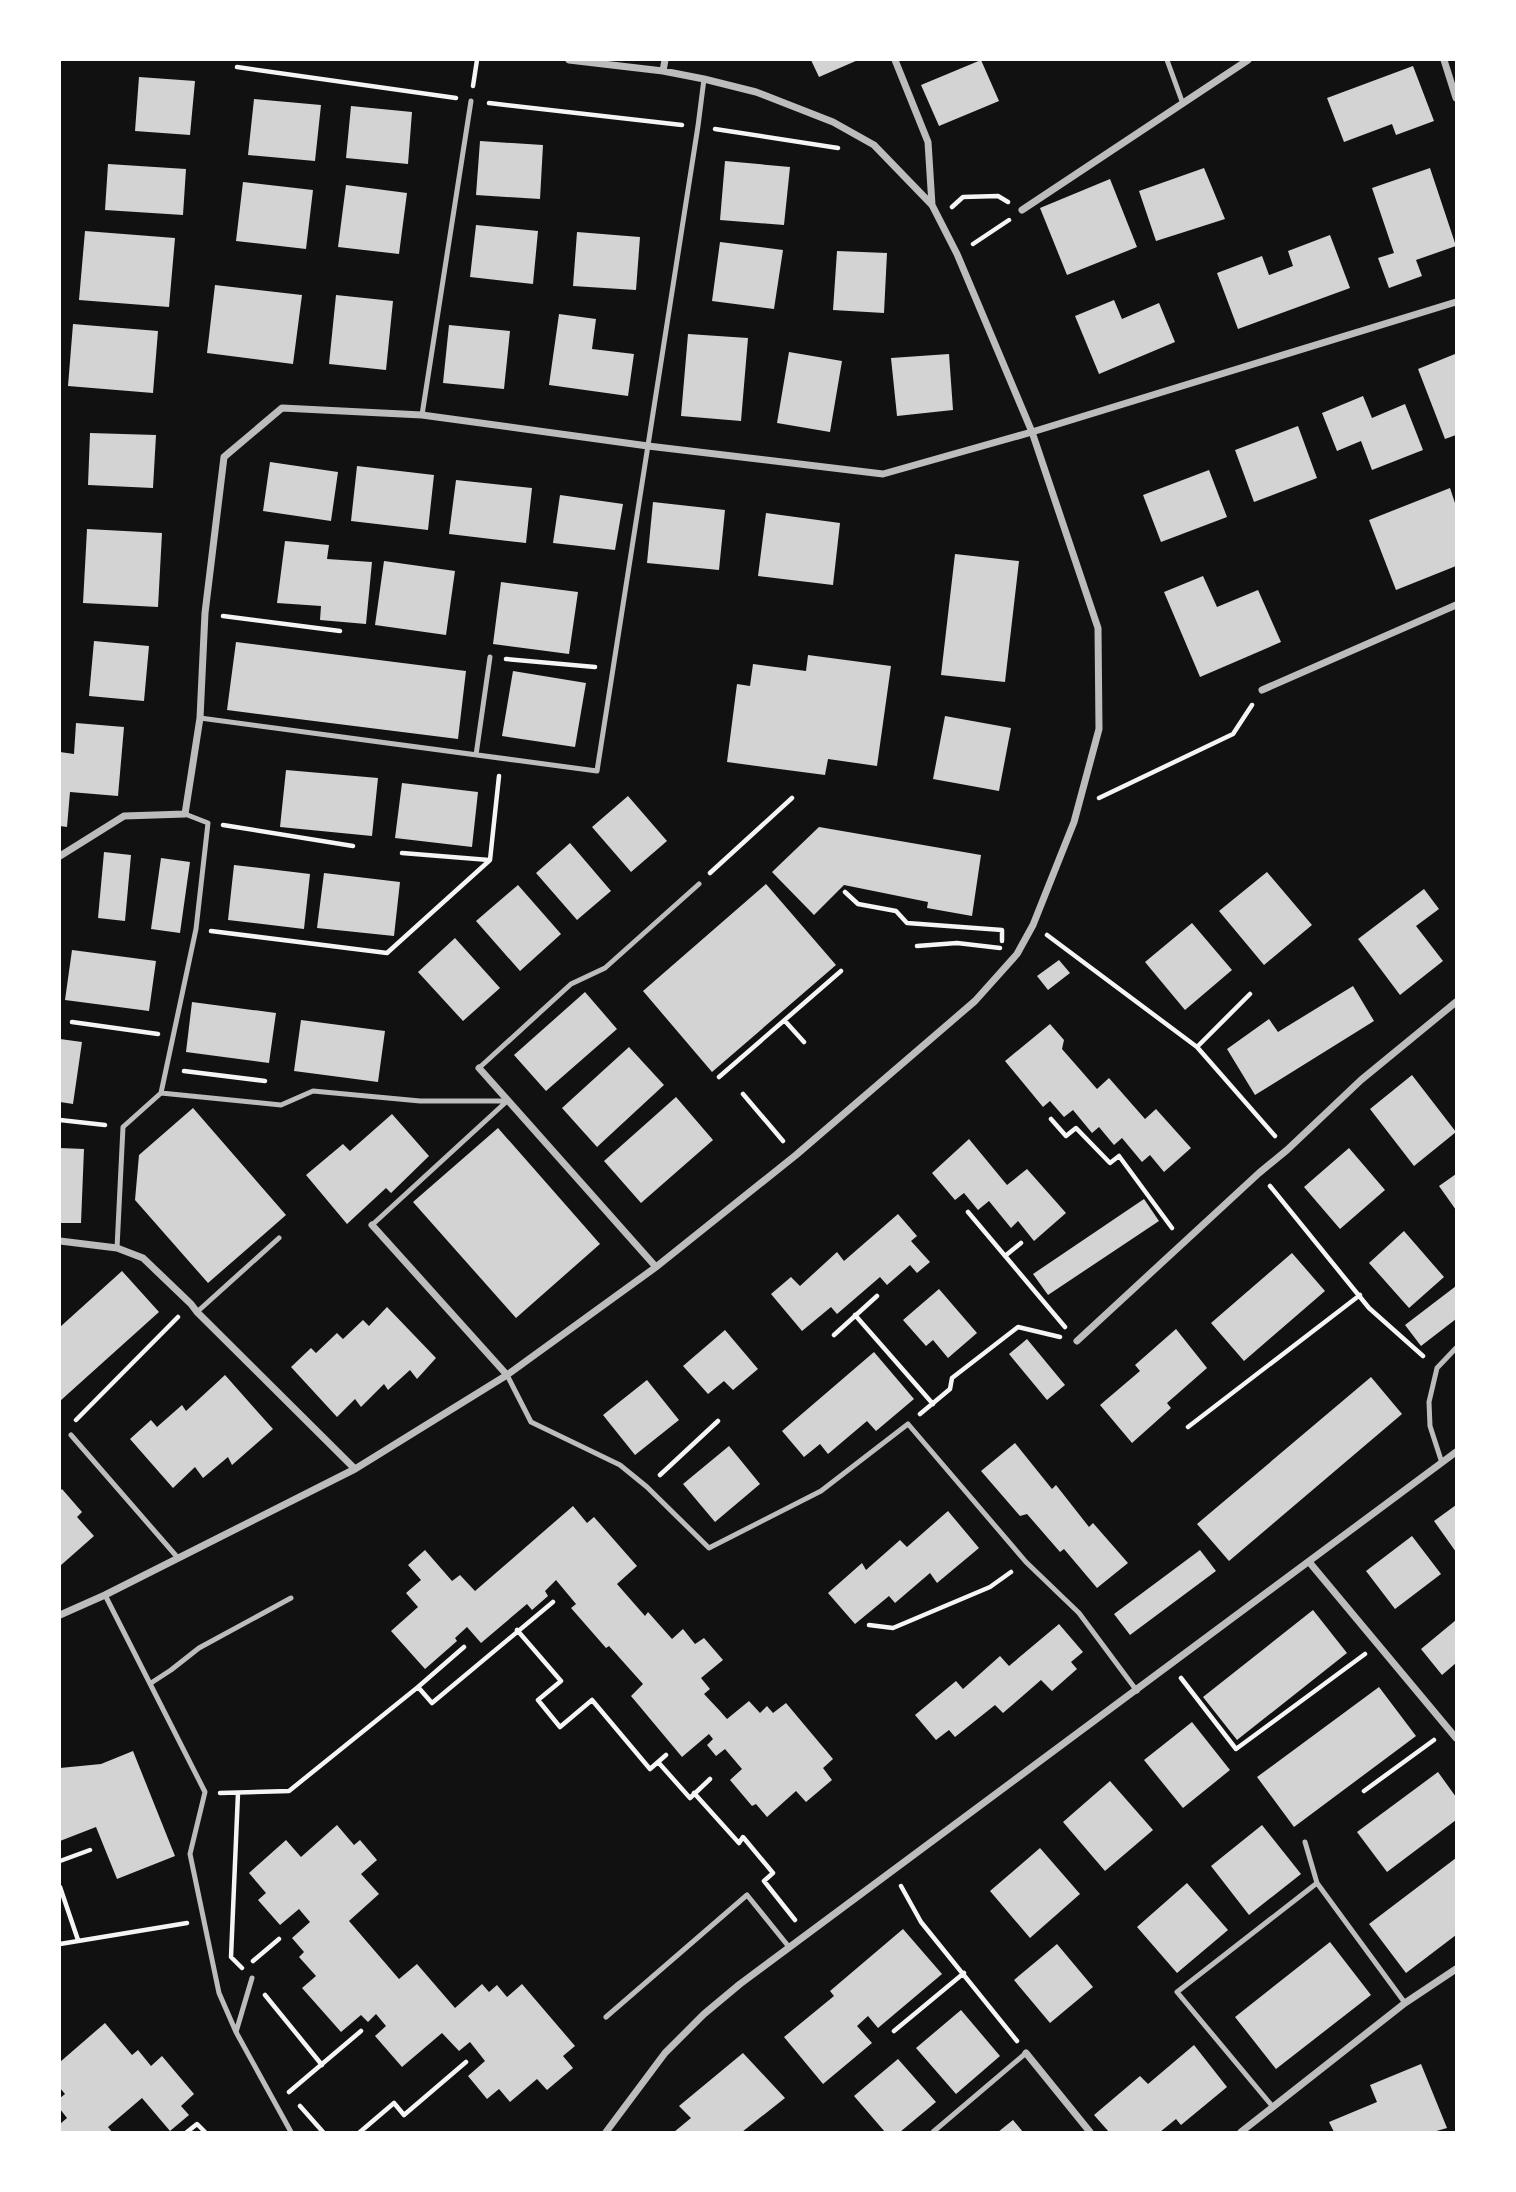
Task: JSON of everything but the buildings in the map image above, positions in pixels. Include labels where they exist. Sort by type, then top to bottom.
[{"type":"street","points":[[60,1615],[106,1595],[355,1469],[506,1375],[656,1267],[796,1155],[975,1001],[1017,954],[1033,925],[1077,808],[1099,729],[1098,628],[1032,432],[957,254],[932,205],[874,145],[833,122],[769,97],[704,79],[663,71],[569,60]]},
{"type":"street","points":[[663,71],[665,60]]},
{"type":"street","points":[[895,60],[928,142],[932,205]]},
{"type":"street","points":[[1022,210],[1248,60]]},
{"type":"street","points":[[1444,60],[1457,98]]},
{"type":"street","points":[[60,856],[124,816],[185,814],[200,718],[205,613],[223,457],[282,408],[422,415],[883,474],[1032,432],[1457,302]]},
{"type":"street","points":[[1262,690],[1457,605]]},
{"type":"street","points":[[1077,1341],[1361,1080],[1457,1002]]},
{"type":"street","points":[[479,1068],[656,1267]]},
{"type":"street","points":[[372,1225],[506,1375]]},
{"type":"street","points":[[60,1241],[117,1248],[143,1258],[355,1469]]},
{"type":"street","points":[[606,2133],[665,2053],[713,2006],[806,1934],[1457,1452]]},
{"type":"street","points":[[1310,1563],[1457,1738]]},
{"type":"street","points":[[1241,2133],[1405,2003],[1457,1969]]},
{"type":"street","points":[[1026,2053],[1090,2133]]},
{"type":"lane","points":[[1167,60],[1183,104]]},
{"type":"lane","points":[[200,718],[597,771],[704,79]]},
{"type":"lane","points":[[422,415],[471,101]]},
{"type":"lane","points":[[476,755],[490,657]]},
{"type":"lane","points":[[117,1248],[123,1127],[161,1093],[196,929],[208,822],[185,814]]},
{"type":"lane","points":[[479,1068],[571,984],[605,968],[699,884]]},
{"type":"lane","points":[[161,1093],[281,1105],[313,1091],[421,1101],[508,1101]]},
{"type":"lane","points":[[372,1225],[508,1101]]},
{"type":"lane","points":[[197,1312],[279,1238]]},
{"type":"lane","points":[[1442,1463],[1430,1426],[1429,1402],[1437,1368],[1457,1348]]},
{"type":"lane","points":[[506,1375],[531,1422],[620,1465],[709,1548],[821,1491],[908,1423],[1026,1562],[1079,1613],[1137,1690]]},
{"type":"lane","points":[[71,1435],[178,1558]]},
{"type":"lane","points":[[106,1595],[205,1792],[190,1854],[219,1993],[236,2032],[291,2133]]},
{"type":"lane","points":[[151,1683],[199,1648],[291,1598]]},
{"type":"lane","points":[[1306,1842],[1317,1884],[1405,2003]]},
{"type":"lane","points":[[1273,2107],[1177,1992],[1317,1884]]},
{"type":"lane","points":[[606,2017],[747,1895],[789,1947]]},
{"type":"lane","points":[[236,2032],[252,1978]]},
{"type":"lane","points":[[933,2133],[1026,2053]]},
{"type":"path","points":[[471,101],[477,60]]},
{"type":"path","points":[[237,67],[471,101],[698,126],[838,148],[874,145]]},
{"type":"path","points":[[940,218],[963,197],[998,196],[1022,210]]},
{"type":"path","points":[[957,254],[995,231]]},
{"type":"path","points":[[205,613],[340,631]]},
{"type":"path","points":[[490,657],[613,669]]},
{"type":"path","points":[[1077,808],[1233,734],[1262,690]]},
{"type":"path","points":[[196,929],[387,953],[490,860],[501,758]]},
{"type":"path","points":[[699,884],[792,798]]},
{"type":"path","points":[[208,822],[353,846]]},
{"type":"path","points":[[402,853],[490,860]]},
{"type":"path","points":[[845,892],[858,904],[896,911],[907,923],[1002,930],[1002,948]]},
{"type":"path","points":[[1033,925],[1197,1047],[1287,1150]]},
{"type":"path","points":[[917,946],[957,943],[988,946]]},
{"type":"path","points":[[719,1077],[841,971]]},
{"type":"path","points":[[1197,1047],[1250,994]]},
{"type":"path","points":[[785,1021],[804,1042]]},
{"type":"path","points":[[72,1022],[173,1036]]},
{"type":"path","points":[[166,1069],[265,1081]]},
{"type":"path","points":[[743,1094],[796,1155]]},
{"type":"path","points":[[1051,1119],[1066,1136],[1076,1128],[1110,1163],[1119,1156],[1183,1243]]},
{"type":"path","points":[[60,1121],[123,1127]]},
{"type":"path","points":[[1259,1173],[1369,1308],[1437,1368]]},
{"type":"path","points":[[968,1212],[1077,1341]]},
{"type":"path","points":[[1005,1256],[1021,1243]]},
{"type":"path","points":[[1188,1427],[1360,1295]]},
{"type":"path","points":[[834,1335],[877,1296]]},
{"type":"path","points":[[71,1435],[74,1422],[191,1304]]},
{"type":"path","points":[[855,1315],[933,1404]]},
{"type":"path","points":[[908,1423],[950,1389],[952,1378],[1018,1327],[1077,1341]]},
{"type":"path","points":[[647,1488],[718,1421]]},
{"type":"path","points":[[869,1625],[893,1628],[990,1587],[1026,1562]]},
{"type":"path","points":[[418,1687],[432,1703],[553,1602]]},
{"type":"path","points":[[517,1630],[561,1681],[538,1700],[560,1727],[592,1700],[650,1769],[666,1755]]},
{"type":"path","points":[[1171,1665],[1236,1749],[1377,1645]]},
{"type":"path","points":[[205,1792],[289,1791],[464,1647]]},
{"type":"path","points":[[1364,1791],[1449,1730]]},
{"type":"path","points":[[658,1762],[690,1798],[710,1779]]},
{"type":"path","points":[[238,1793],[231,1956],[243,1969],[279,1938]]},
{"type":"path","points":[[694,1793],[739,1843],[743,1837],[773,1872],[764,1881],[806,1934]]},
{"type":"path","points":[[60,1861],[90,1850]]},
{"type":"path","points":[[892,1870],[921,1922],[1026,2053]]},
{"type":"path","points":[[60,1887],[78,1940]]},
{"type":"path","points":[[60,1944],[205,1920]]},
{"type":"path","points":[[894,2031],[964,1973]]},
{"type":"path","points":[[252,1978],[322,2065]]},
{"type":"path","points":[[323,2133],[288,2093],[360,2031]]},
{"type":"path","points":[[360,2133],[394,2103],[404,2115],[466,2062]]},
{"type":"path","points":[[187,2133],[197,2124],[205,2133]]}]
